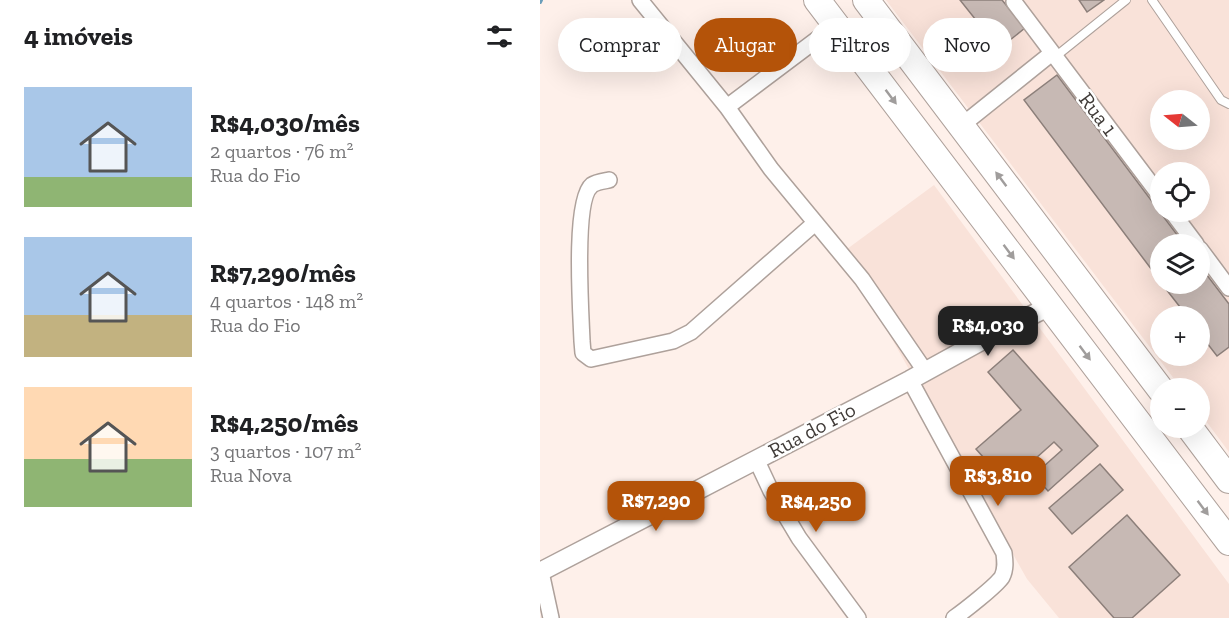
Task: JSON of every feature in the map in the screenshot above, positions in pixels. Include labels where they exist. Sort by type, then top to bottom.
[{"type":"highway","points":[[817,0],[831,18]]},
{"type":"highway","points":[[866,0],[1152,378]]},
{"type":"highway","points":[[872,72],[1229,542]]},
{"type":"highway","points":[[1199,438],[1225,465]]},
{"type":"street","points":[[640,0],[727,107],[771,169],[862,279],[918,375],[1005,561],[1004,572],[996,583],[954,618]]},
{"type":"street","name":"Rua 1","points":[[1014,2],[1150,182]]},
{"type":"street","points":[[727,107],[809,45]]},
{"type":"street","points":[[961,126],[1054,55]]},
{"type":"street","points":[[609,180],[592,185],[582,205],[580,227],[582,341],[583,354],[591,359],[673,341],[691,332],[815,223]]},
{"type":"street","points":[[1180,222],[1189,234]]},
{"type":"street","points":[[1210,262],[1229,288]]},
{"type":"street","name":"Rua do Fio","points":[[540,572],[1050,306]]},
{"type":"street","points":[[756,459],[783,513],[858,618]]},
{"type":"street","points":[[540,572],[551,618]]},
{"type":"lane","points":[[1054,55],[1126,0]]},
{"type":"lane","points":[[1152,0],[1221,100],[1229,104]]},
{"type":"shaded area","points":[[886,0],[1229,0],[1229,452],[1210,426],[1210,378],[1173,378],[1164,366],[1210,366],[1210,306],[1150,306],[1150,347],[941,72],[1012,72],[1012,18],[923,18],[923,49],[911,33],[911,18],[900,18]]},
{"type":"shaded area","points":[[934,185],[1229,584],[1229,618],[1059,618],[1027,579],[843,252]]},
{"type":"building","points":[[960,0],[1002,0],[1025,28],[1012,38],[1012,18],[974,18]]},
{"type":"building","points":[[1079,0],[1104,0],[1087,12]]},
{"type":"building","points":[[1057,75],[1150,199],[1150,222],[1167,222],[1176,234],[1150,234],[1150,267],[1024,100]]},
{"type":"building","points":[[1210,279],[1229,304],[1229,347],[1217,356],[1210,347],[1210,306],[1179,306],[1170,294],[1210,294]]},
{"type":"building","points":[[1013,350],[1098,446],[1048,491],[1034,475],[1062,450],[1054,442],[1007,484],[976,449],[1021,410],[988,372]]},
{"type":"building","points":[[1100,464],[1123,490],[1072,534],[1049,508]]},
{"type":"building","points":[[1127,515],[1180,575],[1132,618],[1114,618],[1069,567]]}]
